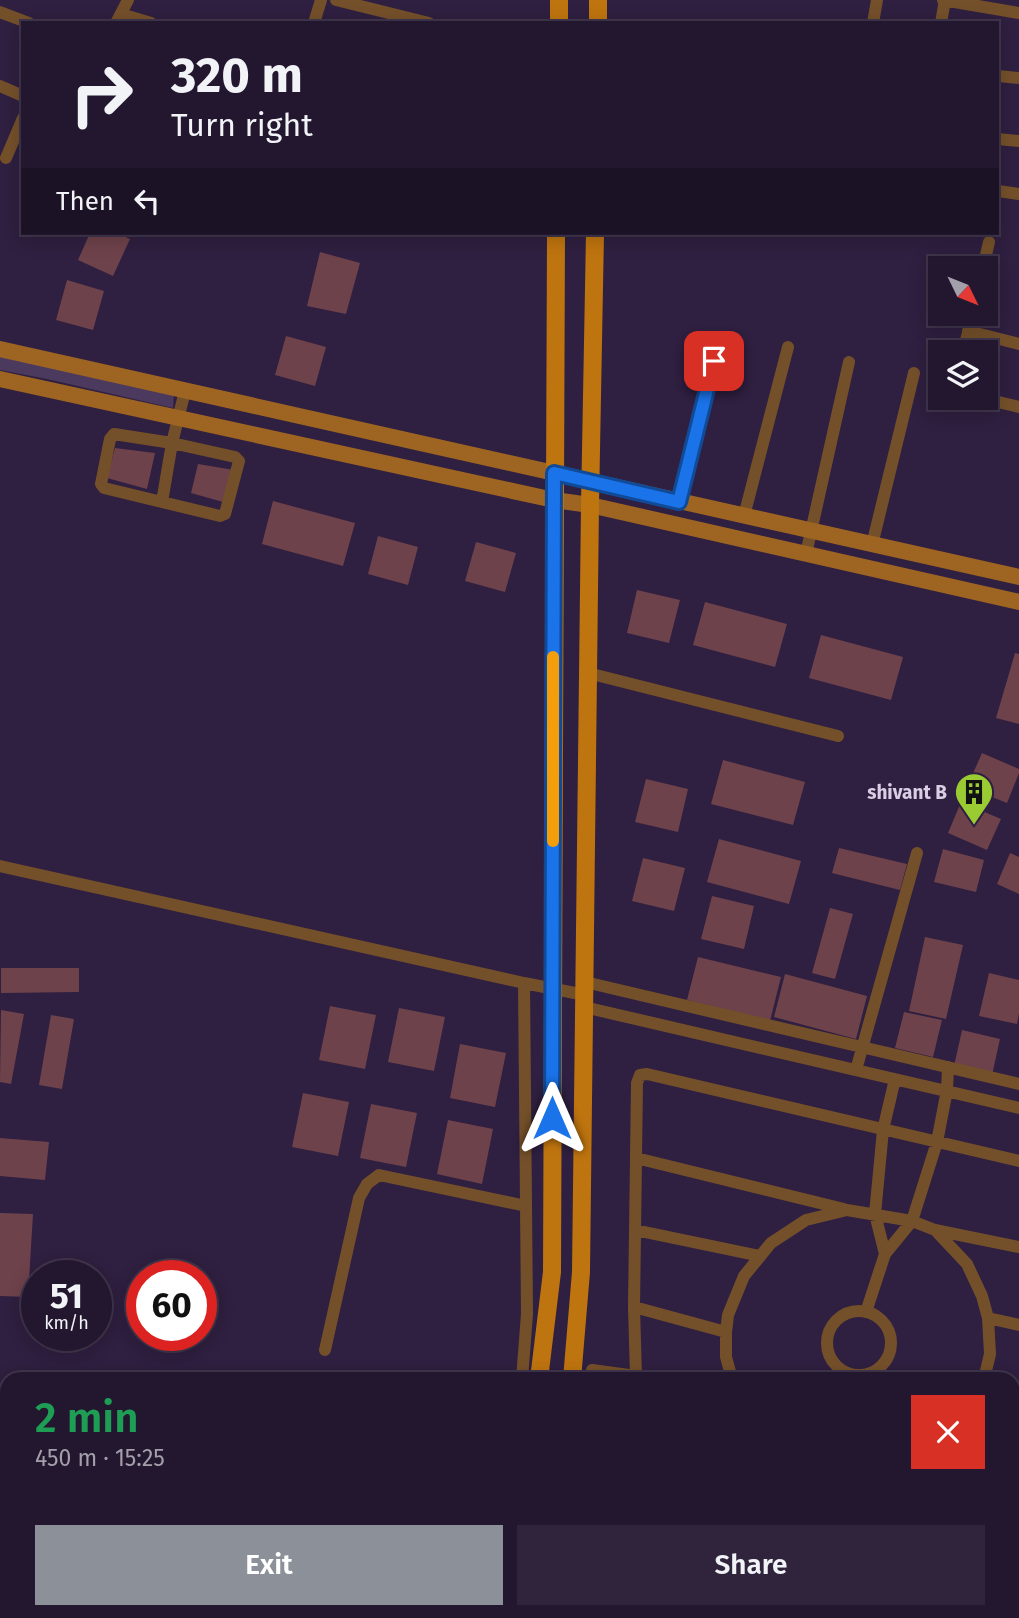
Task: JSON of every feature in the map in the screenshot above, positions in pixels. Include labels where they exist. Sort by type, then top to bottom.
[{"type":"main road","points":[[559,0],[559,21]]},
{"type":"main road","points":[[598,0],[598,21]]},
{"type":"main road","points":[[540,1372],[552,1272],[556,235]]},
{"type":"main road","points":[[573,1372],[582,1272],[595,235]]},
{"type":"street","points":[[128,0],[118,18],[138,21]]},
{"type":"street","points":[[315,21],[321,0]]},
{"type":"street","points":[[336,0],[421,21]]},
{"type":"street","points":[[873,21],[877,0]]},
{"type":"street","points":[[940,21],[944,0],[995,4],[1019,13]]},
{"type":"street","points":[[0,12],[24,21]]},
{"type":"street","points":[[999,76],[1019,78]]},
{"type":"street","points":[[0,86],[21,95]]},
{"type":"street","points":[[6,158],[21,123]]},
{"type":"street","points":[[999,139],[1019,141]]},
{"type":"street","points":[[999,191],[1019,194]]},
{"type":"street","points":[[986,256],[989,242]]},
{"type":"street","points":[[966,340],[969,326]]},
{"type":"street","points":[[968,331],[1019,344]]},
{"type":"street","points":[[679,502],[719,337]]},
{"type":"street","points":[[744,516],[788,347]]},
{"type":"street","points":[[0,349],[1019,578]]},
{"type":"street","points":[[806,554],[849,362]]},
{"type":"street","points":[[872,545],[914,373]]},
{"type":"street","points":[[0,379],[554,500],[590,505],[1019,602]]},
{"type":"street","points":[[162,502],[177,418],[185,391]]},
{"type":"street","points":[[998,402],[1019,407]]},
{"type":"street","points":[[114,434],[172,443],[235,457],[239,461],[225,514],[220,516],[104,488],[101,484],[110,439],[114,434]]},
{"type":"street","points":[[588,673],[838,736]]},
{"type":"street","points":[[856,1070],[917,853]]},
{"type":"street","points":[[0,866],[552,990],[863,1047],[1019,1084]]},
{"type":"street","points":[[523,1372],[527,1314],[524,984]]},
{"type":"street","points":[[585,995],[856,1070],[1019,1108]]},
{"type":"street","points":[[866,1311],[885,1254],[912,1221],[937,1142],[947,1090],[948,1067]]},
{"type":"street","points":[[641,1372],[634,1307],[637,1083],[640,1075],[647,1074],[1019,1161]]},
{"type":"street","points":[[885,1254],[875,1214],[883,1130],[895,1079]]},
{"type":"street","points":[[636,1158],[847,1210],[912,1221],[935,1230],[1019,1247]]},
{"type":"street","points":[[325,1350],[359,1198],[368,1184],[379,1175],[526,1206]]},
{"type":"street","points":[[730,1372],[726,1357],[726,1332],[729,1315],[744,1276],[771,1243],[806,1220],[847,1210]]},
{"type":"street","points":[[635,1230],[760,1256]]},
{"type":"street","points":[[935,1230],[967,1264],[982,1296],[988,1318],[990,1354],[986,1372]]},
{"type":"street","points":[[634,1307],[726,1332]]},
{"type":"street","points":[[844,1372],[833,1361],[828,1351],[830,1330],[845,1314],[866,1311],[883,1322],[891,1340],[886,1360],[872,1372]]},
{"type":"street","points":[[988,1318],[1019,1325]]},
{"type":"street","points":[[592,1370],[604,1372]]},
{"type":"shaded area","points":[[0,355],[174,394],[173,408],[0,370]]},
{"type":"building","points":[[89,235],[121,235],[130,239],[113,276],[78,260]]},
{"type":"building","points":[[320,252],[360,263],[346,314],[307,306]]},
{"type":"building","points":[[67,280],[104,291],[93,330],[56,320]]},
{"type":"building","points":[[286,336],[326,347],[315,386],[275,375]]},
{"type":"building","points":[[115,448],[155,453],[147,489],[107,478]]},
{"type":"building","points":[[198,464],[234,470],[223,502],[191,493]]},
{"type":"building","points":[[273,501],[355,523],[343,566],[262,544]]},
{"type":"building","points":[[378,536],[418,547],[408,585],[368,574]]},
{"type":"building","points":[[476,542],[516,553],[505,592],[465,581]]},
{"type":"building","points":[[637,590],[680,600],[669,643],[627,633]]},
{"type":"building","points":[[705,602],[787,624],[775,667],[693,645]]},
{"type":"building","points":[[821,635],[903,657],[891,700],[809,678]]},
{"type":"building","points":[[1015,653],[1019,654],[1019,724],[996,718]]},
{"type":"building","points":[[982,753],[1019,769],[1007,803],[967,787]]},
{"type":"building","points":[[723,760],[805,782],[793,825],[711,804]]},
{"type":"building","points":[[646,779],[688,789],[678,832],[635,822]]},
{"type":"building","name":"shivant B","points":[[961,802],[1001,819],[987,850],[948,833]]},
{"type":"building","points":[[719,839],[801,861],[789,904],[707,882]]},
{"type":"building","points":[[839,848],[907,864],[900,890],[832,873]]},
{"type":"building","points":[[943,849],[984,860],[976,892],[934,882]]},
{"type":"building","points":[[1010,853],[1019,857],[1019,894],[997,884]]},
{"type":"building","points":[[643,858],[685,868],[674,911],[632,901]]},
{"type":"building","points":[[712,896],[754,906],[744,949],[701,939]]},
{"type":"building","points":[[830,908],[853,914],[835,979],[812,973]]},
{"type":"building","points":[[925,937],[963,945],[946,1019],[909,1011]]},
{"type":"building","points":[[698,957],[781,977],[770,1021],[687,1000]]},
{"type":"building","points":[[1,968],[79,968],[79,992],[1,993]]},
{"type":"building","points":[[989,973],[1019,980],[1017,1024],[979,1016]]},
{"type":"building","points":[[785,974],[867,996],[856,1039],[774,1017]]},
{"type":"building","points":[[330,1006],[376,1015],[365,1069],[319,1060]]},
{"type":"building","points":[[399,1008],[445,1017],[434,1071],[388,1062]]},
{"type":"building","points":[[1,1010],[24,1014],[11,1084],[0,1082]]},
{"type":"building","points":[[904,1012],[942,1020],[933,1057],[895,1048]]},
{"type":"building","points":[[51,1015],[74,1019],[62,1089],[39,1085]]},
{"type":"building","points":[[962,1030],[1000,1039],[992,1075],[954,1066]]},
{"type":"building","points":[[460,1044],[506,1053],[495,1107],[450,1098]]},
{"type":"building","points":[[303,1093],[349,1102],[338,1156],[292,1147]]},
{"type":"building","points":[[371,1104],[417,1113],[406,1167],[360,1158]]},
{"type":"building","points":[[448,1120],[493,1129],[482,1184],[437,1174]]},
{"type":"building","points":[[0,1138],[49,1142],[45,1180],[0,1176]]},
{"type":"building","points":[[0,1213],[33,1214],[30,1260],[21,1260],[21,1297],[0,1296]]},
{"type":"slow traffic","points":[[553,657],[553,841]]},
{"type":"place","name":"shivant B","points":[[974,826]]},
{"type":"route","points":[[552,1118],[554,473],[679,502],[714,361]]}]
